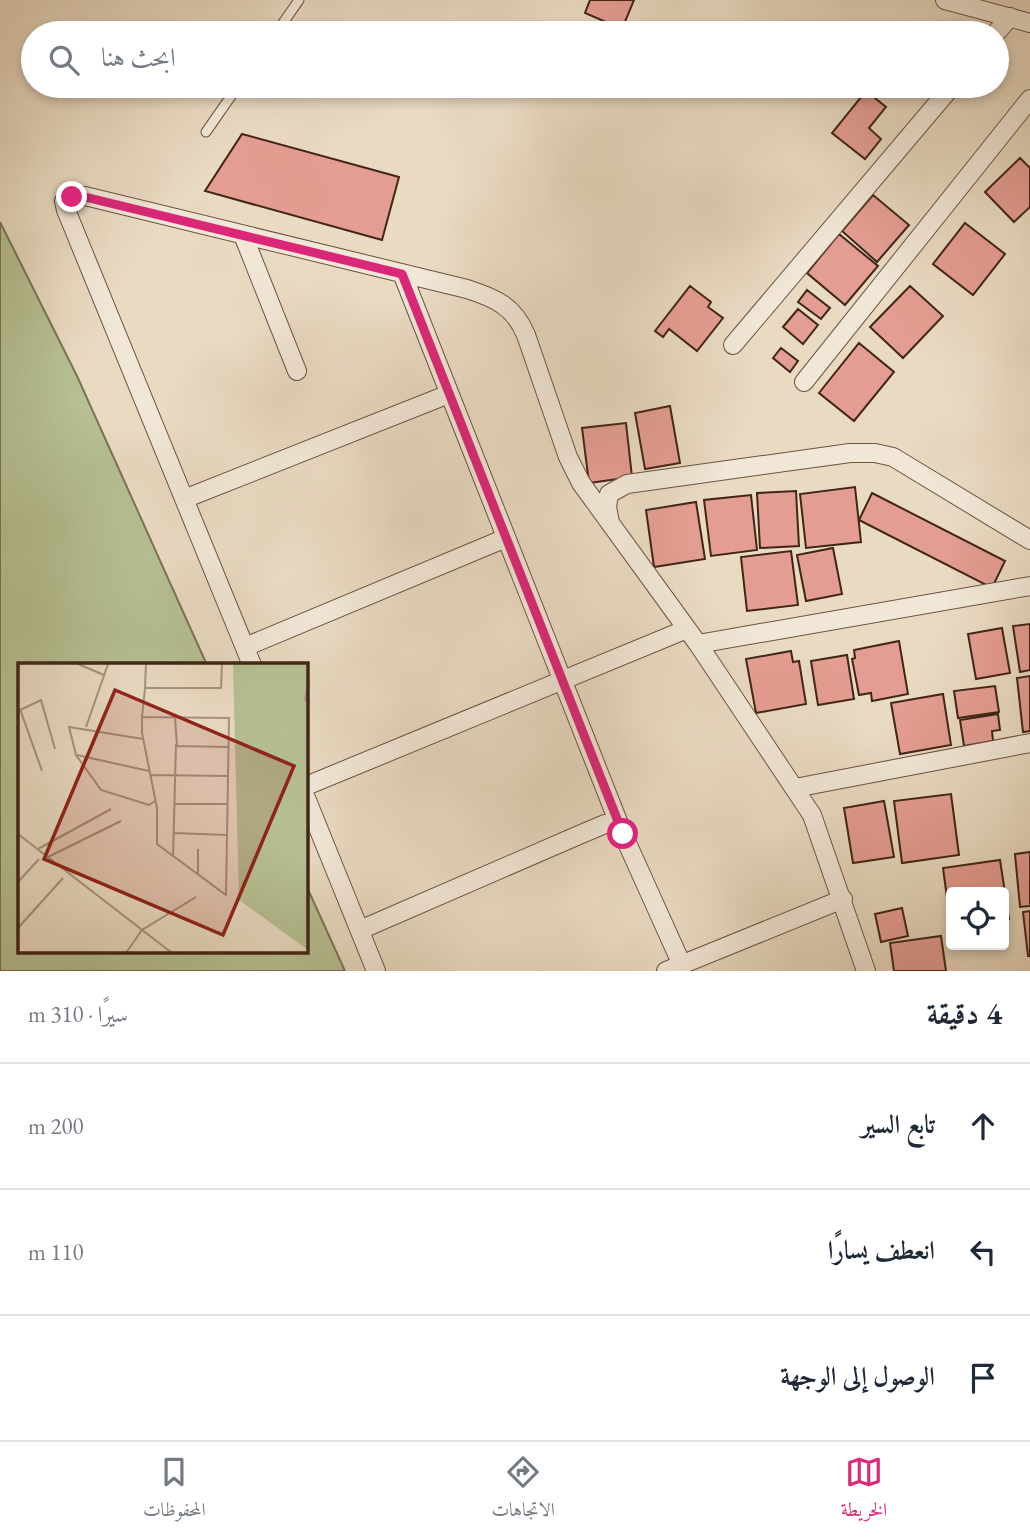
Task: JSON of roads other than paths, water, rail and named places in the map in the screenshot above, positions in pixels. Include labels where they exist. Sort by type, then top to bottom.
[{"type":"street","points":[[945,0],[1030,23]]},
{"type":"street","points":[[1007,21],[1010,18]]},
{"type":"street","points":[[733,345],[942,98]]},
{"type":"street","points":[[804,382],[1030,99]]},
{"type":"street","points":[[251,663],[64,201],[72,197],[85,197],[402,274],[494,298],[507,306],[520,321],[526,335],[568,457],[581,483],[698,644],[812,815],[866,971]]},
{"type":"street","points":[[243,235],[297,371]]},
{"type":"street","points":[[402,274],[674,968],[843,899]]},
{"type":"street","points":[[184,499],[449,394]]},
{"type":"street","points":[[610,522],[607,507],[609,494],[627,484],[850,453],[875,453],[893,457],[914,468],[1030,540]]},
{"type":"street","points":[[245,648],[506,538]]},
{"type":"street","points":[[698,644],[1030,586]]},
{"type":"street","points":[[308,785],[687,629]]},
{"type":"street","points":[[795,788],[1030,743]]},
{"type":"street","points":[[308,804],[376,971]]},
{"type":"street","points":[[360,930],[605,824],[614,824],[623,834]]},
{"type":"lane","points":[[284,21],[299,0]]},
{"type":"lane","points":[[206,132],[230,98]]}]
